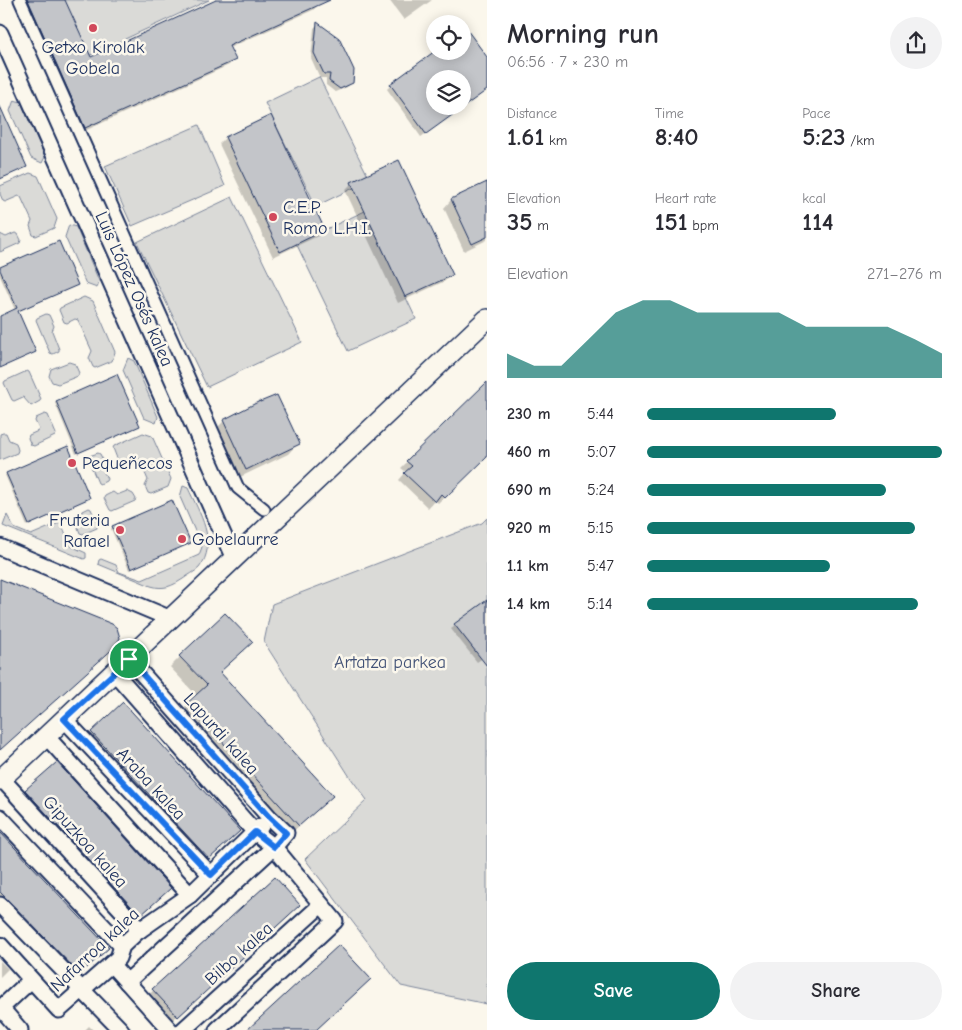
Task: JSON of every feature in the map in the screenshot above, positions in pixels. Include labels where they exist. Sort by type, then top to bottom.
[{"type":"street","name":"Luis López Osés kalea","points":[[20,0],[238,488],[264,509]]},
{"type":"street","name":"Luis López Osés kalea","points":[[0,33],[234,559]]},
{"type":"street","points":[[1,780],[487,319]]},
{"type":"street","points":[[0,547],[170,619]]},
{"type":"street","name":"Lapurdi kalea","points":[[129,659],[270,818],[286,833],[274,847]]},
{"type":"street","points":[[114,672],[255,832],[274,847],[335,921],[217,1030]]},
{"type":"street","name":"Araba kalea","points":[[64,719],[211,875]]},
{"type":"street","points":[[46,736],[190,896]]},
{"type":"street","name":"Gipuzkoa kalea","points":[[1,780],[140,930]]},
{"type":"street","points":[[0,817],[122,946]]},
{"type":"street","name":"Nafarroa kalea","points":[[20,1030],[1,1009],[31,980],[59,1010],[118,958],[122,946],[140,930],[190,896],[270,818]]},
{"type":"street","points":[[127,982],[274,847]]},
{"type":"street","name":"Bilbo kalea","points":[[183,1030],[321,905]]},
{"type":"street","points":[[0,906],[121,1030]]},
{"type":"street","points":[[0,945],[31,980]]},
{"type":"street","points":[[111,964],[170,1030]]},
{"type":"green space","name":"Getxo Kirolak Gobela","points":[[24,0],[209,0],[56,71]]},
{"type":"green space","points":[[319,77],[370,180],[316,206],[265,103]]},
{"type":"green space","points":[[14,100],[21,102],[45,157],[42,163],[31,158],[10,111]]},
{"type":"green space","points":[[199,125],[225,186],[132,226],[105,166]]},
{"type":"green space","points":[[30,173],[38,176],[57,219],[54,228],[36,236],[33,235],[30,226],[32,221],[21,197],[19,196],[5,202],[0,194],[0,186]]},
{"type":"green space","points":[[232,197],[302,342],[207,387],[137,242]]},
{"type":"green space","points":[[365,211],[416,319],[348,351],[296,243]]},
{"type":"green space","points":[[69,225],[76,227],[99,281],[97,288],[86,284],[65,237]]},
{"type":"green space","points":[[15,233],[18,234],[21,240],[20,243],[0,252],[0,234],[6,237]]},
{"type":"green space","points":[[84,297],[93,301],[115,352],[112,361],[95,368],[89,358],[92,351],[78,320],[64,322],[59,310]]},
{"type":"green space","points":[[46,314],[49,315],[54,326],[52,331],[59,349],[59,351],[53,354],[50,353],[36,320]]},
{"type":"green space","points":[[128,358],[134,361],[158,417],[156,423],[144,418],[123,370]]},
{"type":"green space","points":[[69,362],[75,364],[79,373],[78,376],[58,384],[52,382],[49,376],[51,369]]},
{"type":"green space","points":[[27,371],[41,399],[31,406],[23,397],[12,400],[4,383]]},
{"type":"green space","points":[[45,414],[48,415],[56,434],[34,446],[31,445],[28,438],[29,435],[39,429],[35,421],[36,418]]},
{"type":"green space","points":[[6,433],[9,440],[16,443],[18,450],[17,453],[0,460],[0,434]]},
{"type":"green space","points":[[143,433],[152,436],[171,479],[168,487],[151,494],[148,493],[145,486],[148,480],[138,457],[135,456],[121,462],[118,461],[113,448]]},
{"type":"green space","points":[[98,453],[106,466],[104,472],[107,479],[100,484],[88,459],[89,456]]},
{"type":"green space","points":[[183,486],[188,488],[202,517],[207,538],[205,558],[199,568],[175,584],[160,588],[98,564],[101,559],[116,565],[119,572],[142,580],[199,555],[202,547],[180,497]]},
{"type":"green space","points":[[127,491],[133,494],[136,499],[135,501],[112,511],[110,510],[104,498],[105,496],[113,492],[117,495]]},
{"type":"green space","points":[[89,508],[98,525],[97,528],[83,534],[80,533],[74,517]]},
{"type":"green space","points":[[7,515],[14,528],[31,535],[61,523],[71,546],[86,553],[86,558],[84,559],[3,526]]},
{"type":"green space","name":"Artatza parkea","points":[[487,518],[487,1004],[401,986],[305,859],[367,800],[350,777],[264,642],[272,604],[482,523]]},
{"type":"building","points":[[28,0],[65,0],[91,57],[216,0],[330,0],[229,46],[236,60],[85,128]]},
{"type":"building","points":[[317,22],[339,38],[354,70],[353,83],[340,89],[329,81],[330,74],[324,74],[314,53]]},
{"type":"building","points":[[471,35],[487,57],[487,90],[471,102],[471,70],[426,70],[426,115],[452,115],[426,134],[390,84],[426,58],[426,60],[471,60]]},
{"type":"building","points":[[0,106],[27,167],[0,179]]},
{"type":"building","points":[[271,115],[325,230],[280,252],[225,137]]},
{"type":"building","points":[[399,160],[453,275],[405,297],[351,182]]},
{"type":"building","points":[[487,182],[487,237],[472,244],[451,199]]},
{"type":"building","points":[[59,241],[78,285],[18,311],[36,352],[0,368],[0,316],[17,308],[0,267]]},
{"type":"building","points":[[117,374],[140,426],[78,453],[56,401]]},
{"type":"building","points":[[487,382],[487,457],[445,498],[441,494],[435,502],[404,473],[412,466],[406,461]]},
{"type":"building","points":[[277,395],[300,444],[246,470],[223,420],[260,401]]},
{"type":"building","points":[[68,446],[90,498],[29,525],[6,473]]},
{"type":"building","points":[[172,500],[191,543],[131,569],[112,526]]},
{"type":"building","points":[[0,579],[112,624],[117,628],[120,638],[116,646],[0,750]]},
{"type":"building","points":[[487,600],[487,666],[454,624]]},
{"type":"building","points":[[225,613],[253,642],[220,672],[333,796],[299,826],[187,703],[207,685],[179,656]]},
{"type":"building","points":[[123,702],[240,831],[209,859],[91,732]]},
{"type":"building","points":[[57,762],[171,888],[140,916],[25,790]]},
{"type":"building","points":[[0,832],[109,948],[80,974],[0,892]]},
{"type":"building","points":[[275,877],[300,905],[178,1017],[152,989]]},
{"type":"building","points":[[339,945],[371,979],[316,1030],[247,1030]]},
{"type":"place","name":"Getxo Kirolak Gobela","points":[[93,28]]},
{"type":"place","name":"C.E.P. Romo L.H.I.","points":[[273,217]]},
{"type":"place","name":"Pequeñecos","points":[[72,463]]},
{"type":"place","name":"Fruteria Rafael","points":[[120,530]]},
{"type":"place","name":"Gobelaurre","points":[[182,539]]},
{"type":"route","points":[[129,659],[270,818],[286,833],[274,847],[255,832],[211,875],[64,719],[129,659]]}]
